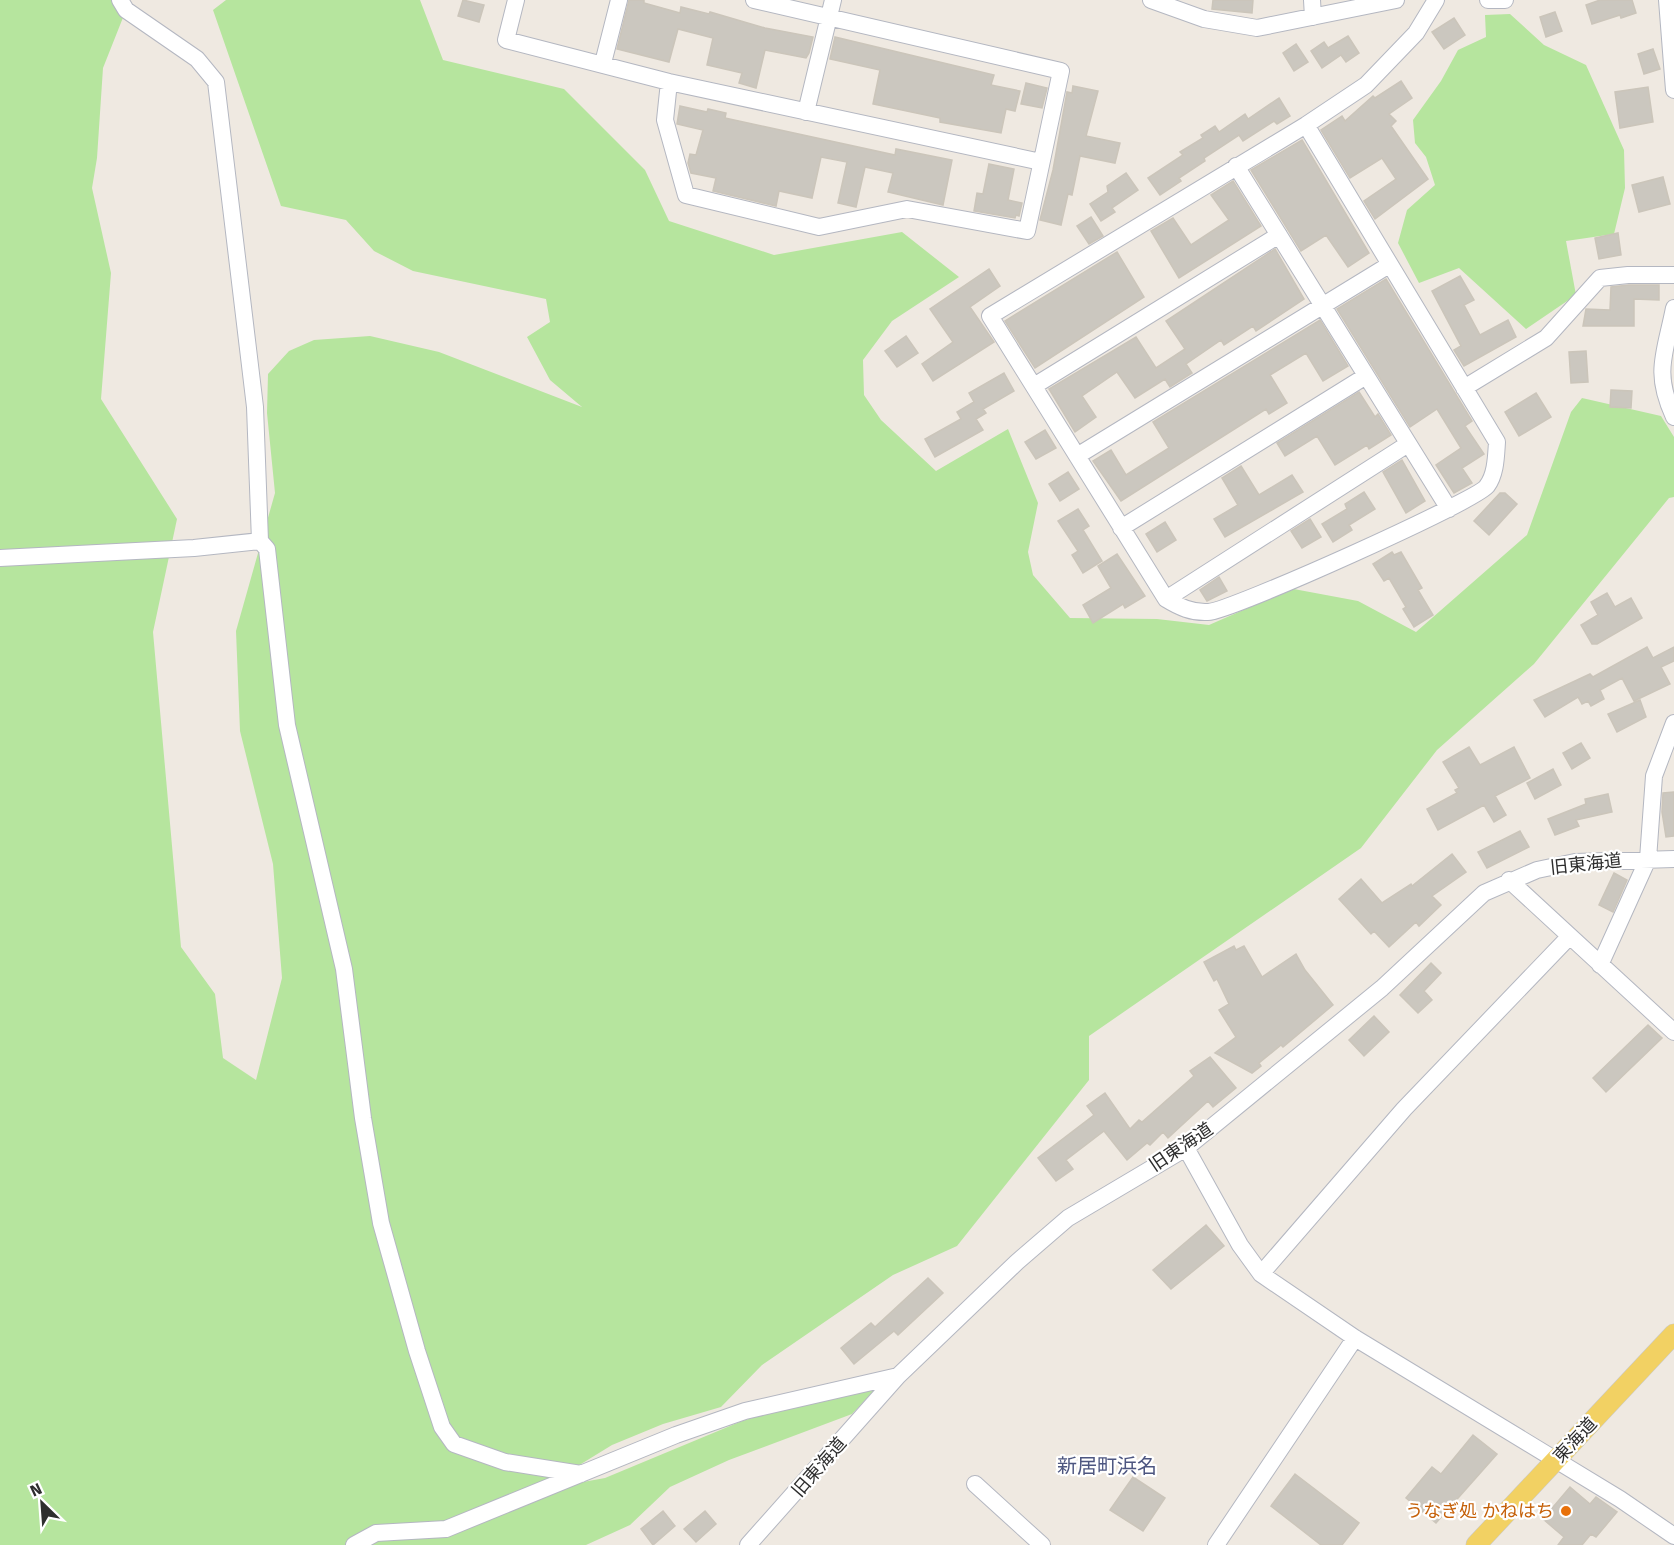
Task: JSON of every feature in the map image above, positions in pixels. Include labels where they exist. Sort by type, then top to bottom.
[{"type":"main road","name":"東海道","points":[[1476,1545],[1674,1334]]},
{"type":"street","points":[[120,0],[126,10],[197,59],[216,81],[255,407],[260,541],[267,549],[287,726],[344,969],[361,1107],[381,1223],[417,1351],[442,1427],[454,1444],[505,1462],[581,1474]]},
{"type":"street","points":[[516,0],[506,40],[603,63],[669,82],[1041,162]]},
{"type":"street","points":[[603,63],[619,0]]},
{"type":"street","points":[[669,82],[665,120],[686,195],[819,227],[907,209],[1027,231],[1061,71],[754,0]]},
{"type":"street","points":[[806,112],[833,0]]},
{"type":"street","points":[[1151,0],[1204,19],[1257,28],[1313,8],[1396,0]]},
{"type":"street","points":[[1306,125],[1497,442],[1494,471],[1487,488],[1449,509],[1255,597],[1210,613],[1182,609],[1166,599],[990,316],[1306,125],[1366,85],[1416,33],[1436,0]]},
{"type":"street","points":[[1488,0],[1505,0]]},
{"type":"street","points":[[1667,0],[1674,90]]},
{"type":"street","points":[[1236,166],[1449,509]]},
{"type":"street","points":[[1034,386],[1279,236]]},
{"type":"street","points":[[1077,456],[1389,265]]},
{"type":"street","points":[[1464,388],[1546,338],[1600,278],[1628,275],[1674,275]]},
{"type":"street","points":[[1674,308],[1660,373],[1663,394],[1674,417]]},
{"type":"street","points":[[1121,528],[1366,376]]},
{"type":"street","points":[[1166,599],[1408,444]]},
{"type":"street","points":[[0,558],[194,548],[260,541]]},
{"type":"street","points":[[1600,965],[1648,859],[1654,776],[1674,723]]},
{"type":"street","name":"旧東海道","points":[[748,1545],[898,1376],[1068,1218],[1186,1148],[1382,988],[1484,892],[1537,870],[1575,862],[1674,859]]},
{"type":"street","points":[[1509,880],[1674,1032]]},
{"type":"street","points":[[1261,1274],[1404,1110],[1569,937]]},
{"type":"street","points":[[1186,1148],[1240,1245],[1261,1274],[1355,1338],[1557,1460],[1674,1536]]},
{"type":"street","points":[[1215,1545],[1355,1338]]},
{"type":"street","points":[[354,1545],[376,1533],[446,1529],[676,1435],[745,1411],[898,1376]]},
{"type":"street","points":[[975,1484],[1042,1545]]},
{"type":"green space","points":[[0,0],[120,0],[126,10],[103,68],[97,158],[92,188],[111,273],[101,399],[177,519],[153,632],[181,947],[215,994],[223,1058],[256,1080],[282,978],[273,864],[240,731],[236,631],[275,493],[267,413],[268,374],[289,351],[314,340],[370,336],[439,352],[582,407],[550,380],[527,337],[550,322],[546,299],[413,271],[374,251],[346,220],[281,206],[213,10],[226,0],[420,0],[443,60],[564,89],[645,170],[669,221],[774,255],[902,232],[959,277],[892,321],[863,360],[864,395],[881,420],[936,471],[1008,429],[1038,503],[1028,552],[1033,575],[1070,618],[1157,619],[1209,625],[1257,604],[1283,587],[1358,601],[1416,632],[1527,535],[1571,412],[1582,398],[1661,416],[1674,437],[1674,497],[1669,498],[1534,664],[1437,750],[1361,848],[1089,1036],[1089,1080],[957,1246],[893,1275],[762,1365],[721,1407],[663,1424],[612,1445],[537,1491],[442,1535],[583,1482],[605,1478],[742,1421],[885,1379],[852,1414],[729,1460],[670,1487],[630,1525],[586,1545],[0,1545]]},
{"type":"green space","points":[[1510,14],[1544,45],[1586,65],[1624,150],[1625,188],[1614,234],[1566,241],[1576,295],[1526,329],[1459,268],[1419,283],[1398,243],[1407,210],[1435,185],[1426,157],[1415,143],[1413,120],[1441,81],[1458,50],[1486,37],[1485,15]]},
{"type":"building","points":[[463,0],[484,5],[479,22],[458,16]]},
{"type":"building","points":[[629,0],[644,0],[644,3],[680,13],[681,7],[709,14],[710,12],[765,28],[813,37],[806,58],[765,50],[756,88],[739,83],[742,73],[707,65],[713,38],[678,29],[669,62],[617,49]]},
{"type":"building","points":[[1213,0],[1253,0],[1252,13],[1212,9]]},
{"type":"building","points":[[1600,0],[1632,0],[1636,13],[1621,18],[1620,15],[1592,24],[1586,5]]},
{"type":"building","points":[[1555,12],[1562,31],[1546,37],[1540,17]]},
{"type":"building","points":[[1454,18],[1465,35],[1444,49],[1432,32]]},
{"type":"building","points":[[1348,36],[1359,53],[1346,62],[1341,55],[1322,68],[1311,51],[1324,42],[1328,48]]},
{"type":"building","points":[[835,37],[994,75],[991,85],[1020,91],[1015,111],[1006,109],[1001,133],[940,122],[940,118],[873,104],[880,70],[830,59]]},
{"type":"building","points":[[1296,44],[1308,62],[1294,71],[1283,53]]},
{"type":"building","points":[[1653,49],[1660,69],[1644,74],[1638,54]]},
{"type":"building","points":[[1401,81],[1412,98],[1389,114],[1396,121],[1391,126],[1428,179],[1375,219],[1364,201],[1396,179],[1382,158],[1350,178],[1321,130],[1342,116],[1345,121],[1373,96],[1375,98]]},
{"type":"building","points":[[1026,83],[1047,88],[1042,108],[1021,104]]},
{"type":"building","points":[[1073,86],[1098,91],[1086,136],[1120,143],[1115,163],[1080,156],[1072,195],[1068,194],[1061,225],[1040,220],[1053,170],[1067,92],[1072,93]]},
{"type":"building","points":[[1648,87],[1653,122],[1620,128],[1615,92]]},
{"type":"building","points":[[1279,98],[1290,116],[1277,124],[1274,121],[1243,141],[1239,135],[1204,158],[1205,161],[1179,178],[1181,181],[1160,195],[1148,178],[1183,155],[1180,152],[1203,138],[1201,135],[1215,126],[1219,132],[1245,114],[1248,119]]},
{"type":"building","points":[[680,106],[707,112],[708,109],[726,113],[725,118],[895,155],[896,149],[952,160],[943,205],[888,192],[893,173],[865,167],[856,207],[838,203],[847,162],[821,157],[812,198],[779,191],[776,206],[713,191],[716,178],[691,173],[688,163],[690,154],[696,155],[703,130],[677,124]]},
{"type":"building","points":[[1302,140],[1369,253],[1348,267],[1326,235],[1301,251],[1251,170]]},
{"type":"building","points":[[989,164],[1014,169],[1008,200],[1022,203],[1019,216],[1016,215],[1015,218],[974,211],[977,193],[983,194]]},
{"type":"building","points":[[1126,173],[1138,190],[1112,208],[1115,212],[1101,221],[1090,204],[1108,192],[1107,186]]},
{"type":"building","points":[[1663,177],[1670,204],[1639,212],[1632,185]]},
{"type":"building","points":[[1233,181],[1261,226],[1179,278],[1151,231],[1173,218],[1191,245],[1229,220],[1211,195]]},
{"type":"building","points":[[1091,217],[1103,236],[1089,244],[1077,226]]},
{"type":"building","points":[[1618,233],[1621,255],[1599,259],[1595,238]]},
{"type":"building","points":[[1275,249],[1304,299],[1256,331],[1253,326],[1224,345],[1221,340],[1186,364],[1192,373],[1170,387],[1165,379],[1135,398],[1117,372],[1082,396],[1096,417],[1075,432],[1049,389],[1136,337],[1156,368],[1185,349],[1166,321]]},
{"type":"building","points":[[1117,252],[1144,297],[1035,368],[1005,321]]},
{"type":"building","points":[[989,269],[1000,286],[970,307],[994,342],[933,381],[922,364],[953,342],[930,309]]},
{"type":"building","points":[[1460,276],[1474,300],[1464,305],[1480,335],[1508,320],[1516,337],[1464,366],[1454,350],[1461,346],[1432,291]]},
{"type":"building","points":[[1386,279],[1472,421],[1465,426],[1484,454],[1462,468],[1472,483],[1454,493],[1436,465],[1461,448],[1437,409],[1410,427],[1337,309]]},
{"type":"building","points":[[1659,285],[1659,300],[1634,299],[1634,326],[1583,326],[1586,309],[1610,310],[1611,287]]},
{"type":"building","points":[[1320,320],[1348,366],[1323,381],[1306,353],[1270,375],[1287,403],[1269,414],[1266,409],[1121,501],[1093,461],[1111,450],[1126,475],[1169,448],[1153,422]]},
{"type":"building","points":[[906,336],[918,353],[897,367],[885,351]]},
{"type":"building","points":[[1586,351],[1588,382],[1571,383],[1569,352]]},
{"type":"building","points":[[1004,373],[1014,391],[983,409],[986,413],[976,419],[983,430],[935,457],[925,439],[961,419],[957,412],[974,402],[969,393]]},
{"type":"building","points":[[1611,390],[1632,391],[1631,408],[1610,407]]},
{"type":"building","points":[[1359,392],[1375,417],[1378,414],[1391,435],[1369,449],[1367,445],[1335,465],[1317,436],[1285,456],[1277,443]]},
{"type":"building","points":[[1536,393],[1551,417],[1519,436],[1505,412]]},
{"type":"building","points":[[1045,430],[1056,448],[1036,459],[1025,442]]},
{"type":"building","points":[[1402,460],[1425,501],[1406,513],[1383,472]]},
{"type":"building","points":[[1241,466],[1259,495],[1292,475],[1303,492],[1225,537],[1214,519],[1238,505],[1222,478]]},
{"type":"building","points":[[1068,472],[1079,489],[1060,501],[1049,484]]},
{"type":"building","points":[[1364,492],[1375,509],[1349,525],[1352,530],[1333,542],[1322,524],[1347,509],[1345,504]]},
{"type":"building","points":[[1500,493],[1505,493],[1517,504],[1489,535],[1474,521]]},
{"type":"building","points":[[1078,509],[1089,526],[1083,530],[1102,561],[1083,573],[1072,555],[1078,551],[1058,521]]},
{"type":"building","points":[[1310,519],[1321,537],[1302,548],[1291,531]]},
{"type":"building","points":[[1165,522],[1176,540],[1157,552],[1146,534]]},
{"type":"building","points":[[1392,552],[1394,555],[1401,552],[1422,588],[1418,590],[1433,615],[1414,627],[1403,609],[1406,607],[1389,578],[1384,581],[1373,564]]},
{"type":"building","points":[[1117,554],[1145,596],[1125,608],[1123,604],[1093,623],[1083,605],[1111,588],[1098,566]]},
{"type":"building","points":[[1219,577],[1227,591],[1207,601],[1200,590]]},
{"type":"building","points":[[1607,593],[1615,607],[1631,598],[1642,618],[1597,644],[1592,644],[1581,625],[1598,615],[1591,602]]},
{"type":"building","points":[[1647,647],[1653,658],[1674,647],[1674,661],[1661,667],[1670,684],[1634,701],[1622,678],[1600,690],[1604,699],[1591,706],[1588,701],[1582,704],[1578,697],[1545,717],[1534,700],[1590,674],[1593,677]]},
{"type":"building","points":[[1640,700],[1646,717],[1617,732],[1608,714]]},
{"type":"building","points":[[1581,743],[1590,758],[1572,769],[1563,753]]},
{"type":"building","points":[[1469,747],[1480,765],[1514,747],[1530,778],[1495,796],[1506,815],[1494,822],[1484,805],[1438,830],[1427,809],[1457,793],[1455,790],[1459,788],[1443,762]]},
{"type":"building","points":[[1553,769],[1561,785],[1535,799],[1527,783]]},
{"type":"building","points":[[1674,792],[1674,836],[1666,837],[1662,812],[1663,793]]},
{"type":"building","points":[[1608,794],[1612,812],[1576,820],[1579,826],[1555,835],[1548,819],[1586,804],[1585,799]]},
{"type":"building","points":[[1520,831],[1529,847],[1487,868],[1478,852]]},
{"type":"building","points":[[1452,854],[1466,872],[1432,896],[1441,905],[1419,926],[1416,922],[1389,947],[1374,931],[1371,934],[1339,899],[1361,879],[1382,903],[1411,884],[1412,886]]},
{"type":"building","points":[[1614,873],[1627,880],[1613,912],[1599,905]]},
{"type":"building","points":[[1234,946],[1236,950],[1244,946],[1262,977],[1296,954],[1305,970],[1333,1005],[1283,1047],[1281,1045],[1259,1063],[1261,1066],[1252,1073],[1215,1053],[1236,1037],[1219,1010],[1229,1004],[1217,979],[1214,981],[1204,962]]},
{"type":"building","points":[[1431,963],[1441,973],[1424,991],[1432,1000],[1418,1013],[1400,995]]},
{"type":"building","points":[[1374,1016],[1389,1032],[1364,1056],[1349,1040]]},
{"type":"building","points":[[1648,1025],[1662,1038],[1606,1092],[1593,1078]]},
{"type":"building","points":[[1210,1057],[1236,1088],[1213,1107],[1208,1101],[1168,1138],[1163,1132],[1150,1145],[1147,1143],[1127,1160],[1104,1131],[1066,1160],[1073,1169],[1056,1181],[1038,1158],[1094,1115],[1087,1106],[1105,1093],[1130,1129],[1139,1120],[1142,1122],[1194,1076],[1190,1071]]},
{"type":"building","points":[[1206,1225],[1224,1246],[1171,1289],[1153,1270]]},
{"type":"building","points":[[928,1278],[943,1293],[898,1335],[894,1331],[854,1364],[841,1348],[871,1323],[875,1327]]},
{"type":"building","points":[[1473,1435],[1497,1454],[1436,1523],[1406,1498],[1432,1467],[1441,1474]]},
{"type":"building","points":[[1295,1474],[1359,1523],[1342,1545],[1321,1545],[1271,1506]]},
{"type":"building","points":[[1133,1477],[1165,1498],[1143,1531],[1110,1510]]},
{"type":"building","points":[[1570,1487],[1590,1504],[1596,1497],[1617,1512],[1596,1537],[1591,1534],[1582,1545],[1558,1545],[1564,1537],[1543,1519]]},
{"type":"building","points":[[663,1511],[675,1526],[653,1545],[641,1529]]},
{"type":"building","points":[[705,1511],[716,1524],[696,1542],[684,1529]]},
{"type":"place","name":"うなぎ処 かねはち","points":[[1566,1511]]},
{"type":"district","name":"新居町浜名","points":[[1107,1466]]}]
